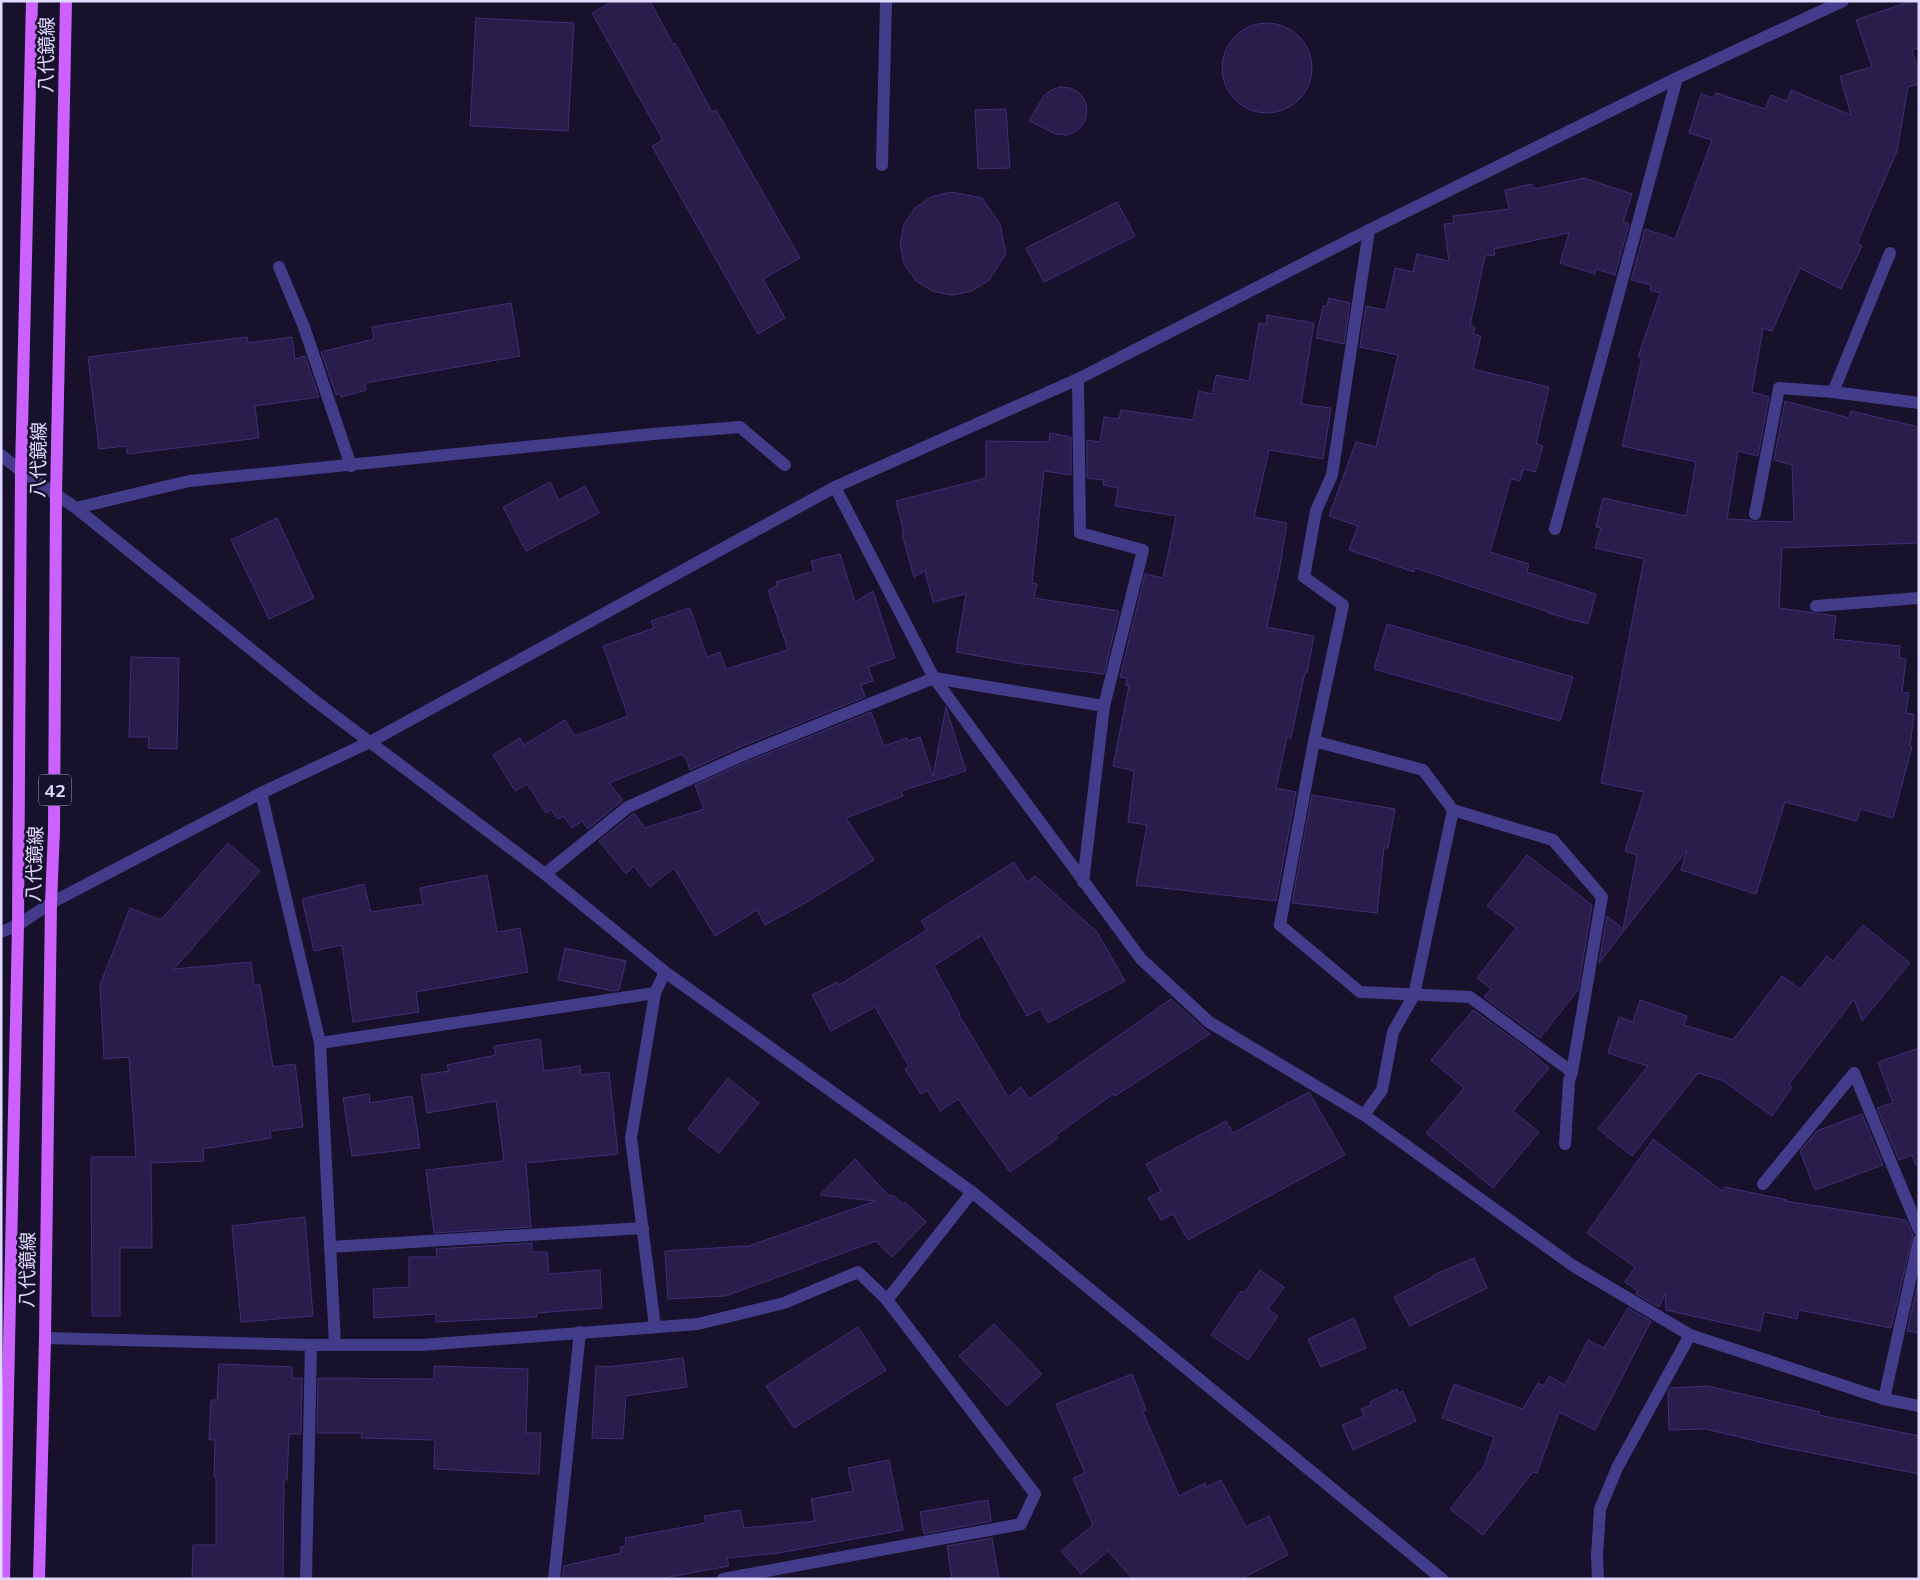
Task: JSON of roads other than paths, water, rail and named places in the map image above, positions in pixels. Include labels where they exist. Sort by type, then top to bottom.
[{"type":"main road","name":"八代鏡線","points":[[4,1579],[18,925],[21,471],[32,1]]},
{"type":"main road","name":"八代鏡線","points":[[39,1579],[45,1338],[51,903],[54,830],[56,496],[66,1]]},
{"type":"street","points":[[882,165],[886,1]]},
{"type":"street","points":[[1,932],[18,925],[51,903],[260,793],[370,742],[835,487],[1078,379],[1369,230],[1677,78],[1843,1]]},
{"type":"street","points":[[1555,529],[1677,78]]},
{"type":"street","points":[[1369,230],[1332,474],[1316,512],[1304,577],[1343,605],[1314,741],[1280,924],[1360,992],[1414,996],[1470,997],[1572,1072]]},
{"type":"street","points":[[1833,392],[1890,253]]},
{"type":"street","points":[[279,267],[304,326],[351,466]]},
{"type":"street","points":[[1078,379],[1080,534],[1143,550],[1104,706],[1083,882]]},
{"type":"street","points":[[1755,514],[1779,388],[1833,392],[1919,403]]},
{"type":"street","points":[[76,508],[189,481],[653,434],[740,427],[785,466]]},
{"type":"street","points":[[1,456],[56,496],[76,508],[314,700],[545,874],[665,972],[972,1192],[1442,1579]]},
{"type":"street","points":[[835,487],[934,678],[1141,959],[1209,1022],[1364,1115],[1572,1265],[1690,1335],[1884,1399],[1919,1406]]},
{"type":"street","points":[[1816,606],[1919,598]]},
{"type":"street","points":[[545,874],[628,807],[743,755],[934,678],[1104,706]]},
{"type":"street","points":[[1314,741],[1423,770],[1453,810],[1553,840],[1602,897],[1572,1072],[1568,1081],[1565,1144]]},
{"type":"street","points":[[260,793],[320,1043],[335,1344]]},
{"type":"street","points":[[1364,1115],[1382,1090],[1393,1032],[1414,996],[1453,810]]},
{"type":"street","points":[[655,1327],[644,1228],[631,1138],[655,993],[665,972]]},
{"type":"street","points":[[320,1043],[655,993]]},
{"type":"street","points":[[1763,1184],[1854,1073],[1919,1230]]},
{"type":"street","points":[[887,1300],[972,1192]]},
{"type":"street","points":[[330,1247],[644,1228]]},
{"type":"street","points":[[1884,1399],[1919,1240]]},
{"type":"street","points":[[45,1338],[311,1345],[422,1345],[698,1324],[784,1303],[858,1272],[887,1300],[1035,1494],[1021,1524],[723,1579]]},
{"type":"street","points":[[554,1579],[580,1332]]},
{"type":"street","points":[[1598,1579],[1597,1556],[1600,1509],[1617,1468],[1690,1335]]},
{"type":"street","points":[[306,1579],[311,1345]]}]
